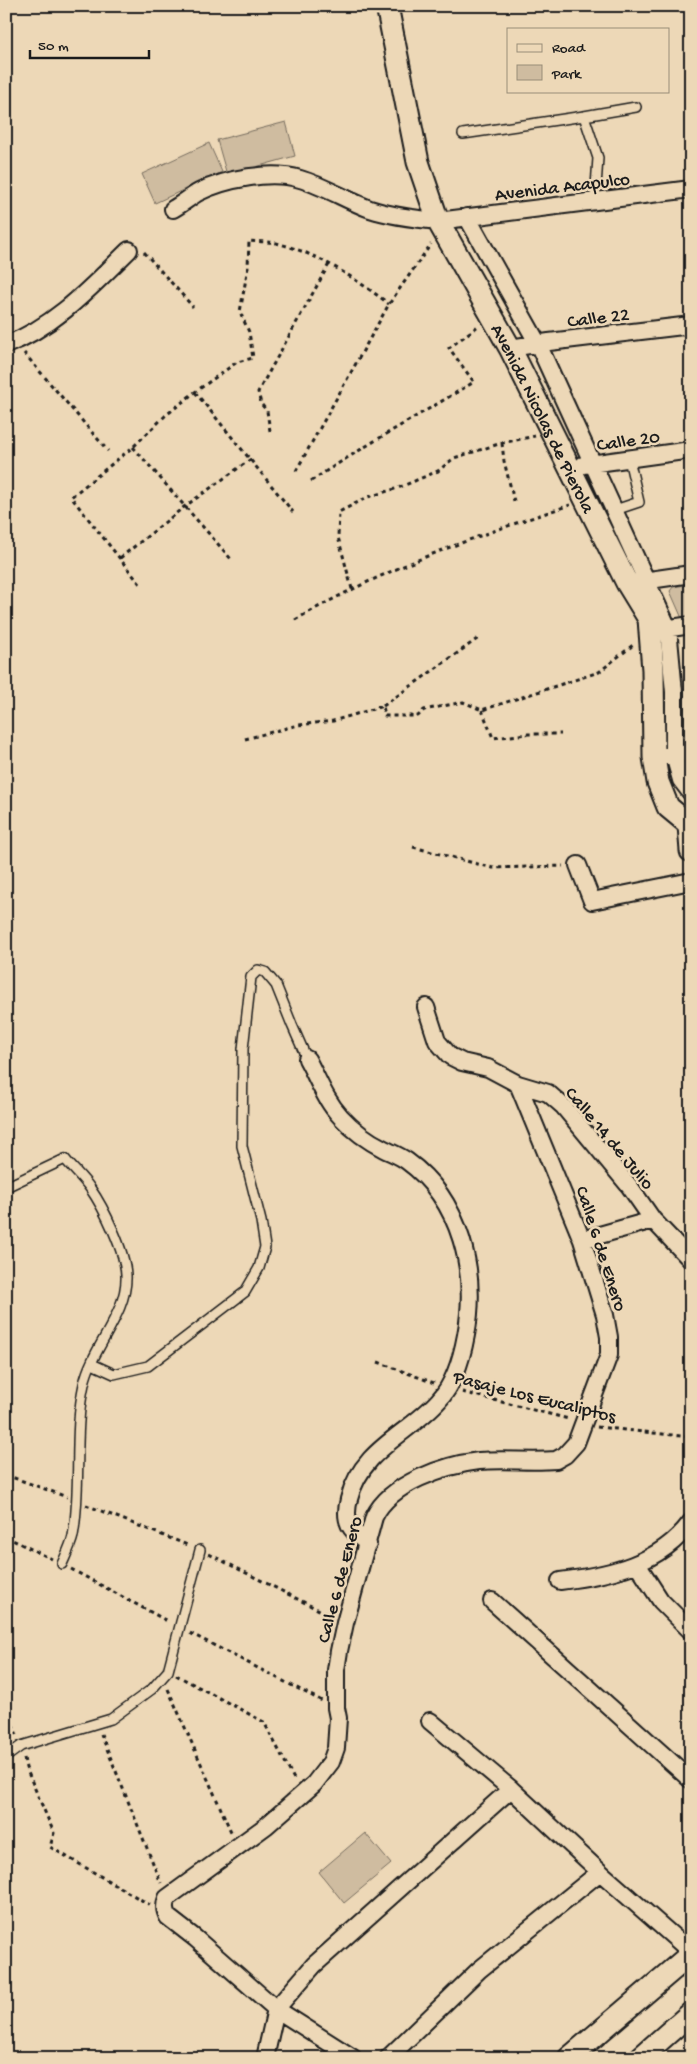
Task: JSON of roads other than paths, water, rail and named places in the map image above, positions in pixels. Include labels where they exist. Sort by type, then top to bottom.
[{"type":"street","name":"Avenida Nicolas de Pierola","points":[[387,6],[418,162],[441,225],[510,348],[554,433],[581,466],[587,500],[637,581],[649,619],[660,630],[664,756],[658,782],[668,807],[690,826]]},
{"type":"street","name":"Avenida Acapulco","points":[[173,210],[198,193],[218,184],[246,178],[283,175],[326,188],[371,209],[441,225],[467,217],[691,189]]},
{"type":"street","points":[[467,217],[538,344],[581,466],[615,510],[637,581],[691,574]]},
{"type":"street","points":[[12,342],[36,332],[136,250]]},
{"type":"street","name":"Calle 22","points":[[510,348],[691,325]]},
{"type":"street","name":"Calle 20","points":[[581,466],[691,450]]},
{"type":"street","points":[[660,630],[691,625]]},
{"type":"street","points":[[691,753],[664,756],[691,793]]},
{"type":"street","points":[[690,826],[691,850]]},
{"type":"street","points":[[578,865],[592,901],[691,881]]},
{"type":"street","name":"Calle 14 de Julio","points":[[426,1006],[437,1041],[445,1052],[456,1059],[482,1066],[518,1084],[548,1093],[563,1106],[630,1187],[653,1220],[691,1260]]},
{"type":"street","points":[[307,1058],[324,1094],[340,1116],[362,1135],[397,1154],[417,1169],[435,1188],[455,1222],[469,1269],[471,1301],[464,1344],[448,1388],[431,1409],[394,1436],[367,1463],[355,1483],[348,1502],[347,1516],[354,1533],[368,1544]]},
{"type":"street","name":"Calle 6 de Enero","points":[[276,2009],[195,1938],[178,1926],[166,1905],[302,1795],[331,1762],[336,1748],[338,1718],[336,1708],[336,1670],[345,1623],[378,1510],[389,1498],[411,1482],[441,1470],[480,1461],[556,1460],[565,1455],[576,1443],[606,1365],[610,1346],[605,1315],[582,1240],[518,1084]]},
{"type":"street","points":[[582,1240],[653,1220]]},
{"type":"street","points":[[560,1581],[607,1574],[637,1564],[666,1548],[691,1522]]},
{"type":"street","points":[[637,1564],[661,1601],[691,1631]]},
{"type":"street","points":[[492,1601],[691,1780]]},
{"type":"street","points":[[430,1721],[511,1789],[691,1953],[569,2058]]},
{"type":"street","points":[[266,2058],[276,2009],[314,1965],[511,1789]]},
{"type":"street","points":[[388,2058],[479,1970],[600,1872]]},
{"type":"street","points":[[276,2009],[353,2058]]},
{"type":"street","points":[[640,2058],[691,2013]]},
{"type":"lane","points":[[463,134],[636,107]]},
{"type":"lane","points":[[584,116],[598,158],[595,201]]},
{"type":"lane","points":[[615,510],[639,502],[629,459]]},
{"type":"lane","points":[[92,1364],[114,1374],[148,1366],[245,1292],[259,1268],[265,1247],[261,1221],[242,1146],[243,1049],[251,977],[258,970],[265,972],[276,985],[307,1058]]},
{"type":"lane","points":[[6,1187],[65,1159],[90,1188],[116,1237],[126,1274],[124,1297],[105,1334],[84,1383],[79,1422],[78,1501],[72,1538],[62,1564]]},
{"type":"lane","points":[[6,1757],[21,1746],[111,1719],[152,1689],[166,1674],[200,1550]]}]
